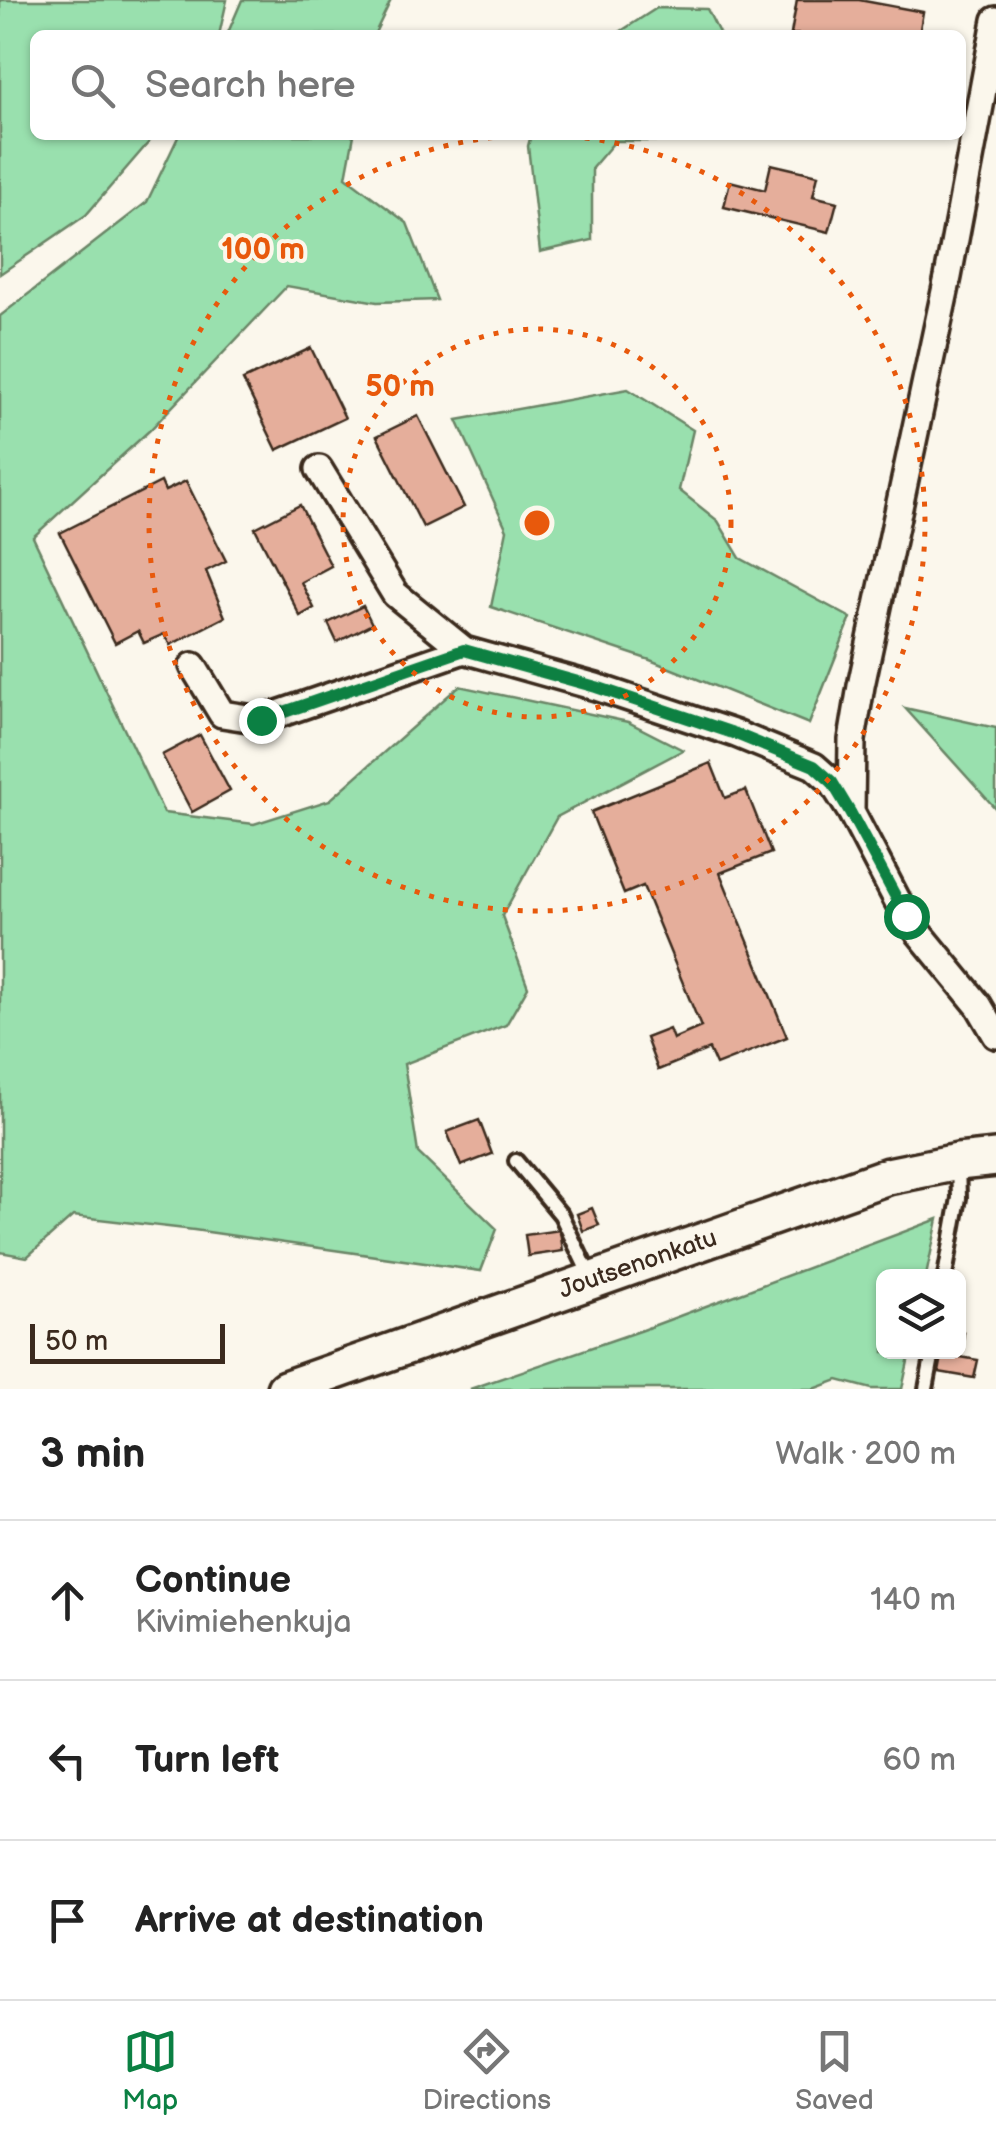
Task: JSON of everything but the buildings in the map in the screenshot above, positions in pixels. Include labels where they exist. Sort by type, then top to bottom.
[{"type":"main road","name":"Joutsenonkatu","points":[[285,1389],[888,1176],[996,1158]]},
{"type":"street","points":[[850,812],[852,740],[861,686],[948,277],[996,20]]},
{"type":"street","points":[[319,469],[395,594],[464,650],[596,687],[736,734],[814,766],[832,782],[906,916],[979,1006],[996,1034]]},
{"type":"street","points":[[194,666],[222,714],[261,720],[464,650]]},
{"type":"lane","points":[[516,1161],[561,1214],[592,1280]]},
{"type":"lane","points":[[947,1269],[959,1198],[958,1162]]},
{"type":"lane","points":[[926,1389],[931,1359]]},
{"type":"green space","points":[[0,0],[227,0],[220,30],[30,30],[30,140],[151,140],[86,215],[0,274]]},
{"type":"green space","points":[[242,0],[391,0],[376,30],[229,30]]},
{"type":"green space","points":[[657,8],[707,9],[718,30],[623,30]]},
{"type":"green space","points":[[177,140],[353,140],[346,177],[407,223],[437,300],[377,302],[287,286],[150,430],[33,537],[164,813],[254,824],[330,800],[459,686],[628,722],[683,750],[557,817],[502,916],[528,987],[506,1025],[404,1064],[418,1153],[497,1229],[481,1271],[73,1216],[27,1257],[0,1252],[0,316],[147,202]]},
{"type":"green space","points":[[530,140],[674,140],[615,141],[592,168],[592,240],[540,252]]},
{"type":"green space","points":[[628,389],[693,430],[679,490],[718,521],[740,558],[851,618],[809,724],[650,660],[491,607],[507,530],[457,420]]},
{"type":"green space","points":[[905,708],[996,728],[996,809]]},
{"type":"green space","points":[[938,1219],[927,1269],[876,1269],[876,1359],[908,1359],[902,1389],[872,1389],[838,1380],[814,1389],[470,1389],[642,1330]]},
{"type":"route","points":[[261,720],[464,650],[596,687],[736,734],[814,766],[832,782],[906,916]]}]
